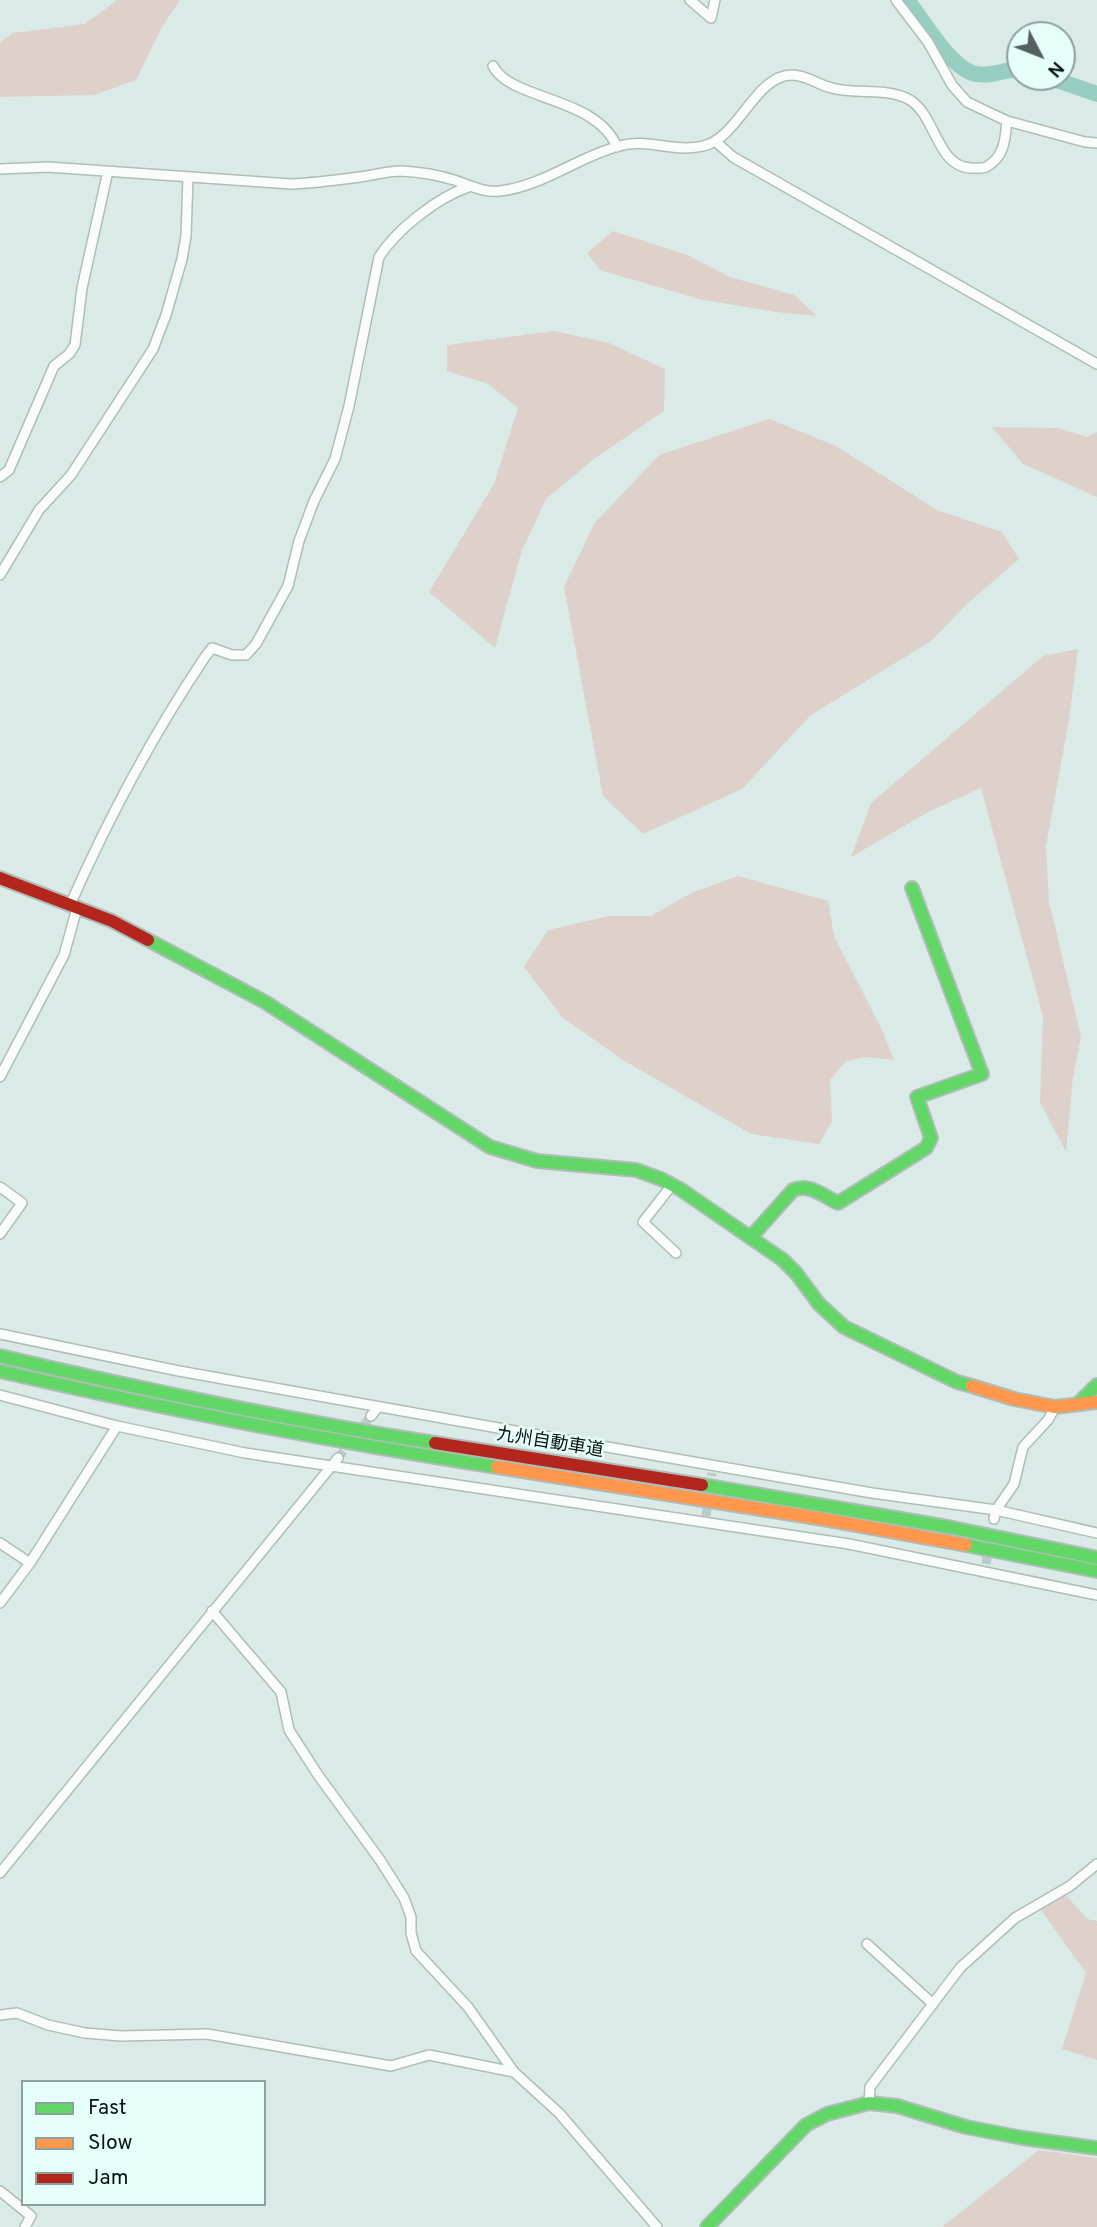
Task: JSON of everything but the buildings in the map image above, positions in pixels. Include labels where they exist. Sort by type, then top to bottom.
[{"type":"main road","points":[[0,878],[112,921],[265,1002],[333,1043],[470,1136],[498,1151],[537,1161],[636,1170],[672,1185],[783,1260],[819,1304],[844,1327],[957,1382],[1014,1399],[1055,1407],[1097,1402]]},
{"type":"main road","points":[[751,1237],[799,1186],[838,1203],[926,1148],[931,1138],[917,1097],[982,1074],[912,888]]},
{"type":"main road","name":"九州自動車道","points":[[0,1356],[168,1395],[353,1430],[710,1486],[948,1527],[1097,1558]]},
{"type":"main road","name":"九州自動車道","points":[[0,1371],[132,1402],[299,1435],[854,1524],[1043,1560],[1097,1574]]},
{"type":"main road","points":[[1078,1404],[1097,1385]]},
{"type":"main road","points":[[948,1527],[1097,1550]]},
{"type":"main road","points":[[707,2227],[806,2126],[827,2114],[869,2103],[897,2106],[966,2127],[1097,2148]]},
{"type":"street","points":[[690,0],[711,18],[715,0]]},
{"type":"street","points":[[896,0],[928,42],[952,85],[967,102],[1007,121],[1097,143]]},
{"type":"street","points":[[493,66],[503,79],[594,120],[609,131],[617,147]]},
{"type":"street","points":[[0,169],[48,167],[311,183],[399,171],[424,173],[457,181],[468,187],[497,192],[537,181],[617,147],[644,142],[676,148],[703,146],[726,134],[749,105],[775,79],[790,75],[808,78],[831,88],[895,94],[914,102],[926,116],[947,155],[962,168],[984,168],[997,159],[1004,147],[1007,121]]},
{"type":"street","points":[[715,141],[733,157],[1097,364]]},
{"type":"street","points":[[0,477],[9,470],[54,366],[69,354],[75,345],[82,288],[108,171]]},
{"type":"street","points":[[0,575],[39,510],[71,475],[153,349],[182,259],[186,236],[188,177]]},
{"type":"street","points":[[0,1077],[64,955],[73,906],[116,806],[212,648],[232,655],[246,655],[256,643],[288,586],[299,541],[310,511],[335,459],[349,406],[379,257],[388,242],[405,228],[449,194],[468,187]]},
{"type":"street","points":[[672,1185],[643,1222],[676,1253]]},
{"type":"street","points":[[0,1187],[22,1203],[0,1234]]},
{"type":"street","points":[[0,1334],[178,1371],[713,1469],[894,1496],[1097,1533]]},
{"type":"street","points":[[0,1395],[117,1426],[245,1453],[335,1461],[480,1490],[706,1519],[985,1569],[1097,1595]]},
{"type":"street","points":[[371,1416],[378,1407]]},
{"type":"street","points":[[995,1515],[1014,1484],[1023,1447],[1048,1420],[1055,1407]]},
{"type":"street","points":[[0,1603],[30,1563],[117,1426]]},
{"type":"street","points":[[0,1873],[335,1461]]},
{"type":"street","points":[[0,1543],[30,1563]]},
{"type":"street","points":[[212,1611],[281,1692],[289,1730],[317,1775],[380,1860],[404,1898],[411,1917],[411,1933],[416,1951],[468,2007],[514,2072],[559,2113],[657,2227]]},
{"type":"street","points":[[869,2103],[870,2087],[960,1968],[1015,1918],[1070,1886],[1097,1864]]},
{"type":"street","points":[[867,1944],[933,2004]]},
{"type":"street","points":[[0,2015],[17,2013],[48,2025],[85,2033],[121,2036],[207,2034],[391,2066],[429,2055],[514,2072]]},
{"type":"street","points":[[0,2191],[31,2216],[25,2227]]},
{"type":"shaded area","points":[[117,0],[180,0],[162,27],[136,80],[94,95],[0,97],[0,42],[13,33],[85,24]]},
{"type":"shaded area","points":[[613,231],[687,255],[730,277],[794,295],[817,316],[699,299],[600,270],[587,253]]},
{"type":"shaded area","points":[[554,331],[609,343],[665,369],[664,411],[594,459],[546,499],[521,553],[495,648],[429,592],[494,484],[518,408],[488,384],[447,371],[447,345]]},
{"type":"shaded area","points":[[769,419],[836,446],[937,510],[1002,532],[1019,559],[967,604],[931,641],[811,715],[742,789],[643,834],[603,796],[564,587],[594,524],[659,455]]},
{"type":"shaded area","points":[[992,427],[1058,428],[1088,437],[1097,432],[1097,497],[1023,464]]},
{"type":"shaded area","points":[[1078,649],[1069,720],[1046,846],[1049,901],[1081,1037],[1073,1077],[1066,1152],[1040,1102],[1043,1016],[981,788],[930,811],[851,857],[871,803],[1043,656]]},
{"type":"shaded area","points":[[738,876],[828,901],[834,936],[882,1030],[894,1060],[865,1057],[846,1061],[830,1080],[832,1121],[819,1144],[751,1134],[623,1060],[563,1018],[524,967],[548,930],[609,916],[651,916],[691,893]]},
{"type":"shaded area","points":[[1064,1893],[1087,1919],[1097,1921],[1097,2060],[1062,2049],[1086,1973],[1041,1910]]},
{"type":"shaded area","points":[[1039,2150],[1097,2158],[1097,2227],[942,2227]]},
{"type":"waterway","points":[[907,0],[936,41],[963,68],[983,75],[1006,71]]},
{"type":"waterway","points":[[1076,87],[1097,94]]},
{"type":"tunnel","points":[[338,1458],[371,1416]]},
{"type":"tunnel","points":[[706,1516],[712,1473]]},
{"type":"tunnel","points":[[986,1564],[994,1519]]},
{"type":"traffic: fast","points":[[751,1237],[793,1190],[811,1189],[838,1203],[926,1148],[931,1138],[917,1097],[982,1074],[912,888]]},
{"type":"traffic: fast","points":[[148,940],[265,1002],[490,1147],[537,1161],[636,1170],[680,1189],[783,1260],[819,1304],[844,1327],[957,1382],[972,1386]]},
{"type":"traffic: fast","points":[[0,1356],[217,1404],[435,1443]]},
{"type":"traffic: fast","points":[[0,1371],[248,1424],[497,1467]]},
{"type":"traffic: fast","points":[[1078,1404],[1097,1385]]},
{"type":"traffic: fast","points":[[702,1485],[948,1527],[1097,1558]]},
{"type":"traffic: fast","points":[[966,1545],[1097,1571]]},
{"type":"traffic: fast","points":[[707,2227],[806,2125],[827,2114],[869,2103],[897,2106],[966,2127],[1097,2148]]},
{"type":"traffic: slow","points":[[972,1386],[1014,1399],[1055,1407],[1097,1402]]},
{"type":"traffic: slow","points":[[497,1467],[823,1519],[966,1545]]},
{"type":"traffic: jam","points":[[0,878],[112,921],[148,940]]},
{"type":"traffic: jam","points":[[435,1443],[702,1485]]}]
